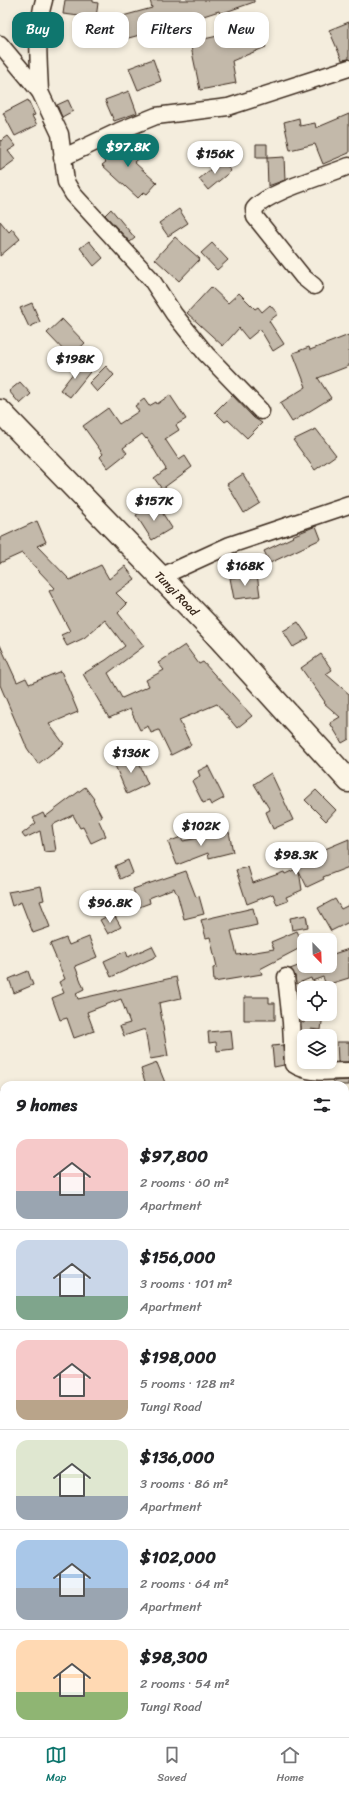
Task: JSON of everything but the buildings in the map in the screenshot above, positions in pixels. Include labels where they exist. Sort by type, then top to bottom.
[{"type":"main road","name":"Tungi Road","points":[[0,411],[208,627],[349,781]]},
{"type":"street","points":[[40,92],[38,48],[41,11],[44,0]]},
{"type":"street","points":[[0,44],[40,92],[60,134],[66,182],[73,194],[151,279],[174,314],[206,354],[261,411]]},
{"type":"street","points":[[62,158],[119,131],[156,116],[235,105],[349,68]]},
{"type":"street","points":[[314,286],[303,277],[262,226],[255,217],[254,209],[259,203],[274,195],[349,166]]},
{"type":"street","points":[[160,577],[243,540],[349,504]]},
{"type":"street","points":[[286,977],[291,1022],[293,1064],[299,1068],[311,1071],[349,1072]]}]
